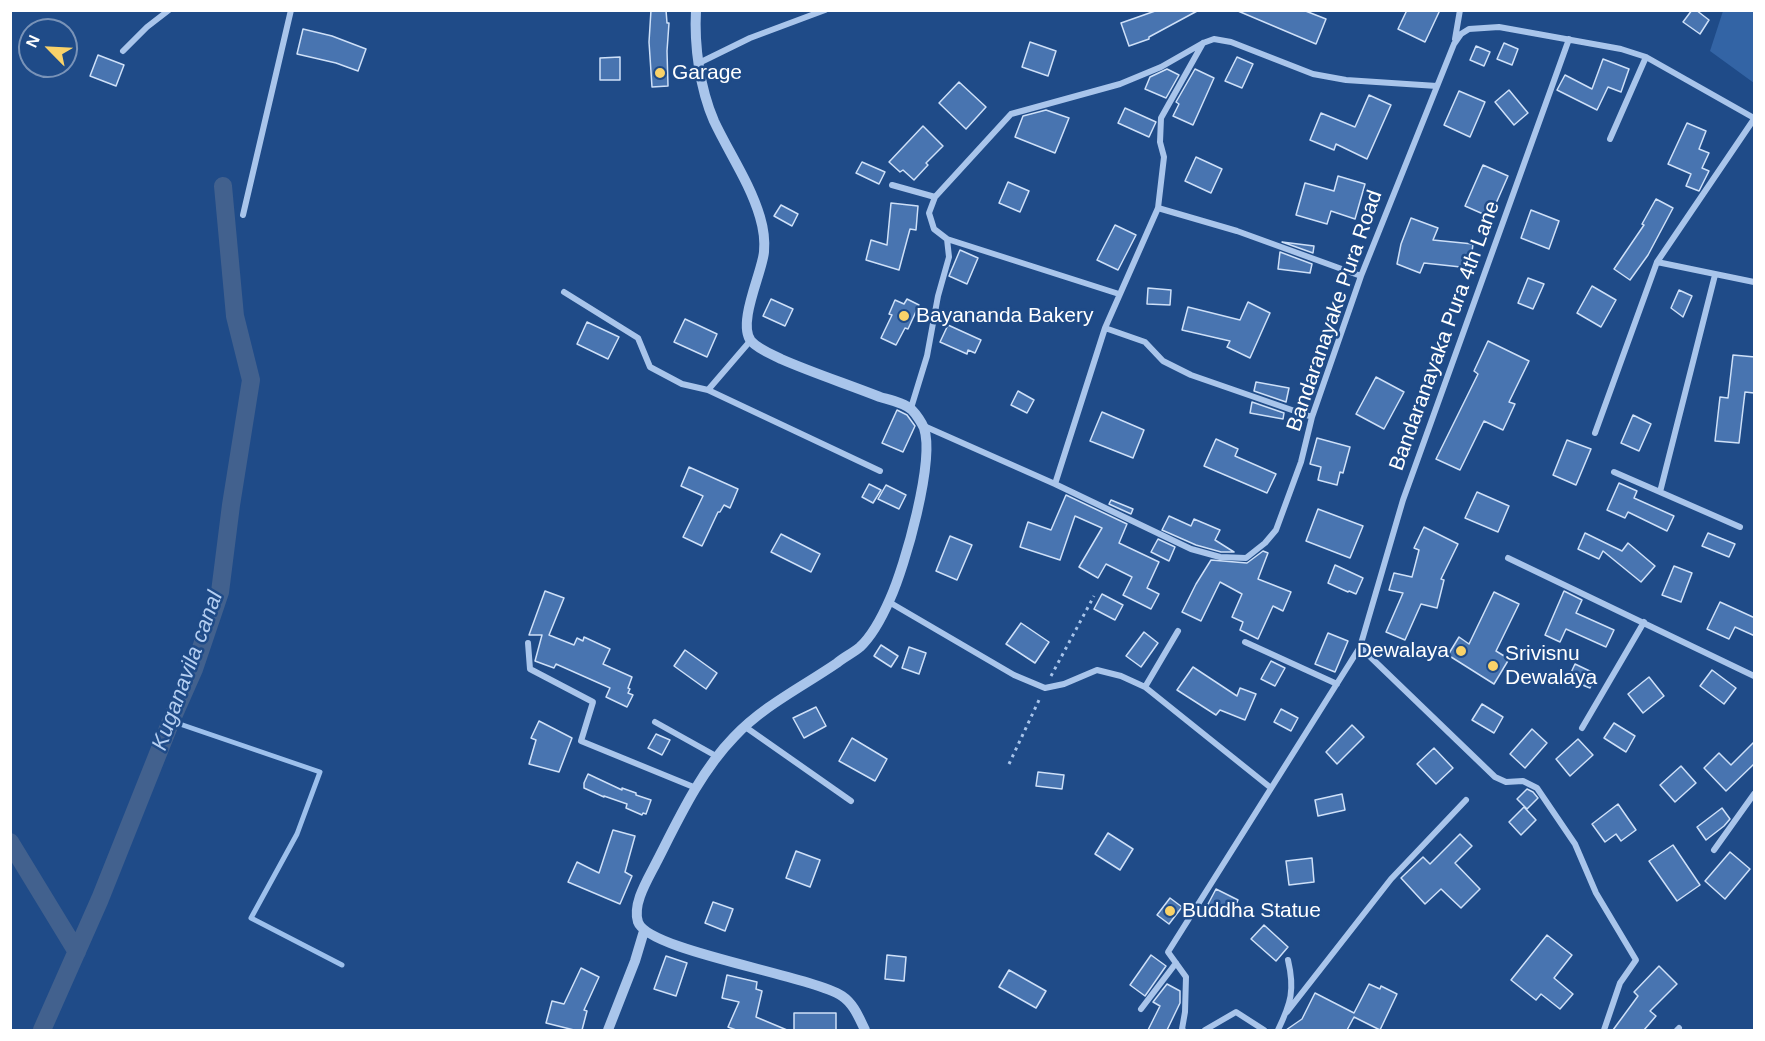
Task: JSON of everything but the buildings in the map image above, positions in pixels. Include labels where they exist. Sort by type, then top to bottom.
[{"type":"street","points":[[123,51],[147,27],[169,10]]},
{"type":"street","points":[[243,215],[291,10]]},
{"type":"street","points":[[696,10],[695,30],[705,94],[713,118],[760,216],[764,236],[764,251],[748,318],[747,331],[751,340],[766,352],[798,366],[910,408],[924,426],[926,447],[919,504],[899,578],[890,602],[872,632],[860,647],[791,691],[744,726],[716,756],[676,824],[646,883],[637,913],[639,925],[644,931],[669,942],[818,986],[842,996],[855,1009],[865,1030]]},
{"type":"street","points":[[699,63],[750,38],[825,10]]},
{"type":"street","name":"Bandaranayake Pura Road","points":[[924,426],[1055,484],[1191,549],[1220,557],[1246,558],[1265,543],[1276,530],[1301,462],[1312,417],[1360,276],[1454,44],[1460,10]]},
{"type":"street","points":[[1454,44],[1468,29],[1499,27],[1607,46],[1646,57],[1755,118],[1657,262],[1595,434]]},
{"type":"street","points":[[1119,294],[947,240],[934,229],[928,213],[935,197],[1011,114],[1120,84],[1161,67],[1214,39],[1231,42],[1313,74],[1346,80],[1437,86]]},
{"type":"street","name":"Bandaranayaka Pura 4th Lane","points":[[1176,963],[1168,952],[1360,647],[1403,500],[1569,39]]},
{"type":"street","points":[[1055,484],[1105,328],[1158,208],[1164,157],[1160,142],[1161,118],[1203,43]]},
{"type":"street","points":[[1610,139],[1646,57]]},
{"type":"street","points":[[892,185],[935,197]]},
{"type":"street","points":[[1158,208],[1237,231],[1360,276]]},
{"type":"street","points":[[910,408],[927,356],[938,296],[949,257],[947,240]]},
{"type":"street","points":[[1657,262],[1755,282]]},
{"type":"street","points":[[1660,492],[1715,275]]},
{"type":"street","points":[[564,292],[638,338],[650,368],[682,384],[708,390],[880,471]]},
{"type":"street","points":[[1105,328],[1145,342],[1163,361],[1191,375],[1312,417]]},
{"type":"street","points":[[708,390],[751,340]]},
{"type":"street","points":[[1614,472],[1740,527]]},
{"type":"street","points":[[1508,558],[1755,676]]},
{"type":"street","points":[[890,602],[1014,675],[1045,688],[1064,684],[1097,670],[1121,676],[1145,687],[1271,788]]},
{"type":"street","points":[[1582,728],[1644,622]]},
{"type":"street","points":[[1145,687],[1178,631]]},
{"type":"street","points":[[1245,642],[1337,684]]},
{"type":"street","points":[[528,643],[530,669],[592,702],[581,741],[697,788]]},
{"type":"street","points":[[1360,647],[1495,777],[1506,783],[1523,781],[1537,788],[1575,844],[1596,892],[1636,960],[1620,983],[1604,1030]]},
{"type":"street","points":[[655,722],[716,756]]},
{"type":"street","points":[[744,726],[851,801]]},
{"type":"street","points":[[1714,850],[1755,794]]},
{"type":"street","points":[[1278,1030],[1287,1012],[1391,879],[1466,800]]},
{"type":"street","points":[[608,1030],[644,931]]},
{"type":"street","points":[[1287,1012],[1294,982],[1288,960]]},
{"type":"street","points":[[1140,1009],[1176,963],[1186,977],[1182,1029],[1184,1030]]},
{"type":"street","points":[[1205,1030],[1236,1012],[1264,1030]]},
{"type":"shaded area","points":[[1723,11],[1754,11],[1754,83],[1710,51]]},
{"type":"waterway","name":"Kuganavila canal","points":[[42,1030],[100,899],[194,669],[220,592],[251,380],[235,316],[223,186]]},
{"type":"waterway","points":[[171,721],[320,772],[297,834],[251,918],[342,965]]},
{"type":"waterway","points":[[10,842],[77,952]]},
{"type":"place","name":"Garage","points":[[660,73]]},
{"type":"place","name":"Bayananda Bakery","points":[[904,316]]},
{"type":"place","name":"Dewalaya","points":[[1461,651]]},
{"type":"place","name":"Srivisnu Dewalaya","points":[[1493,666]]},
{"type":"place","name":"Buddha Statue","points":[[1170,911]]}]
